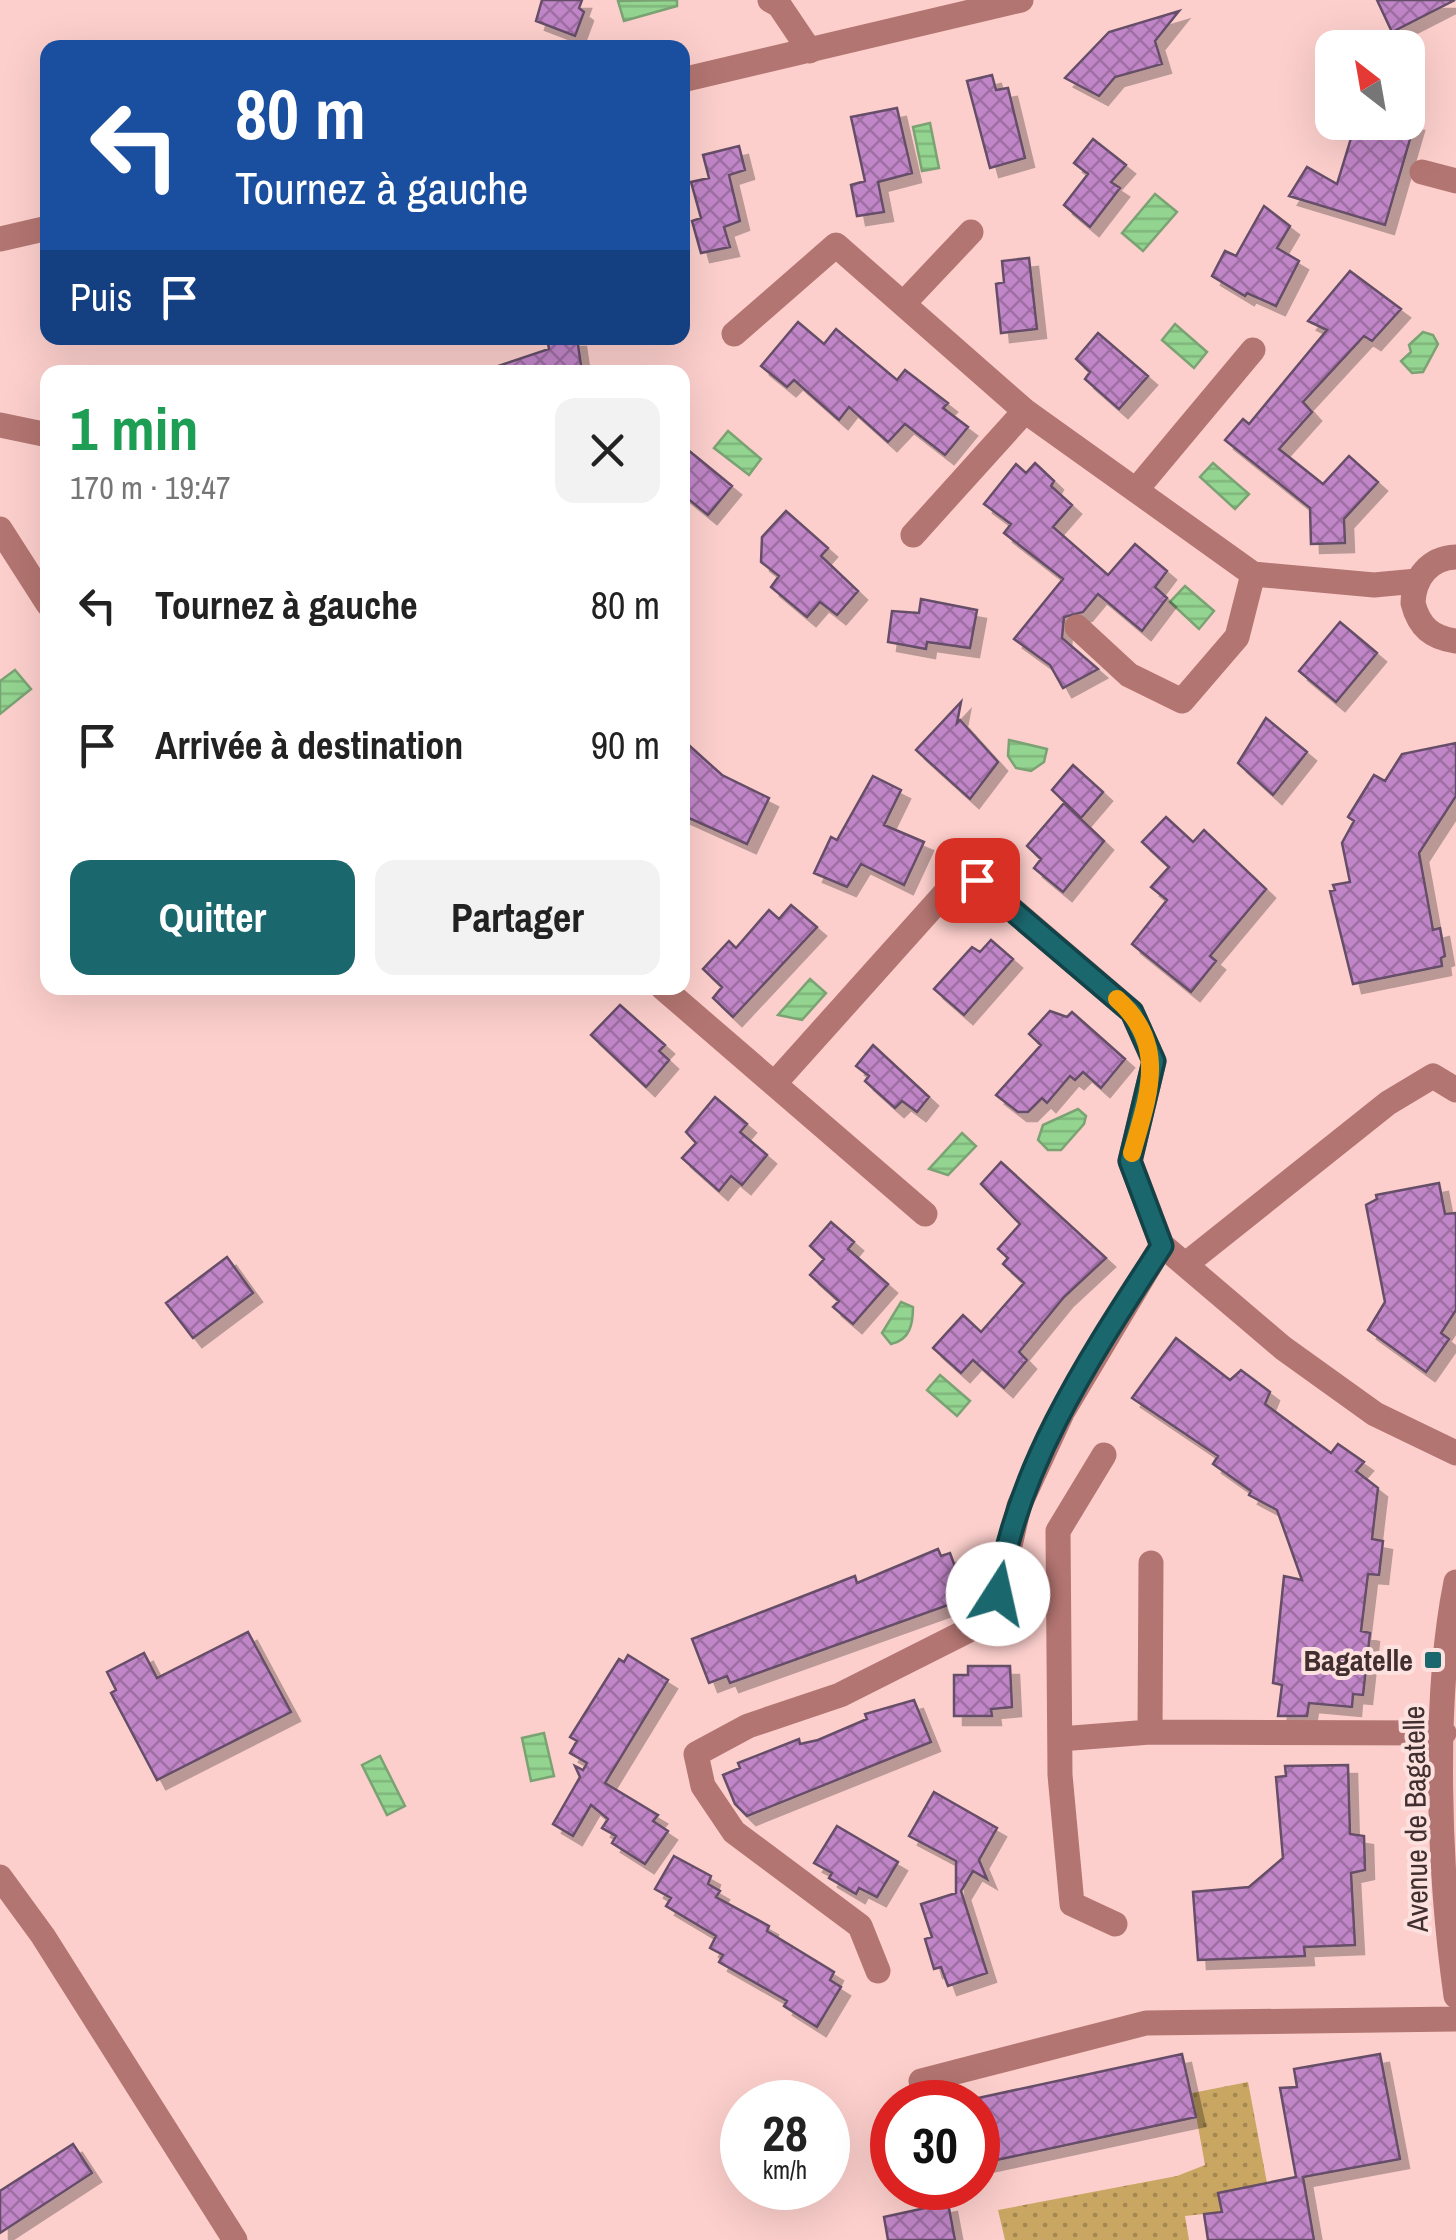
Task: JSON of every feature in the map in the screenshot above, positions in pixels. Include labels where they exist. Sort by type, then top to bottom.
[{"type":"street","points":[[770,0],[779,5],[810,50]]},
{"type":"street","points":[[690,78],[1022,0]]},
{"type":"street","points":[[1422,172],[1456,180]]},
{"type":"street","points":[[0,238],[40,230]]},
{"type":"street","points":[[903,304],[970,232]]},
{"type":"street","points":[[734,334],[836,245],[1025,411],[1253,574],[1374,585],[1417,582]]},
{"type":"street","points":[[1136,490],[1253,350]]},
{"type":"street","points":[[912,536],[1025,411]]},
{"type":"street","points":[[0,425],[40,433]]},
{"type":"street","points":[[0,528],[40,591]]},
{"type":"street","points":[[1421,624],[1413,604],[1417,582],[1434,562],[1456,558]]},
{"type":"street","points":[[1077,627],[1129,675],[1182,701],[1237,638],[1253,574]]},
{"type":"street","points":[[1374,585],[1443,640],[1456,641]]},
{"type":"street","points":[[774,1084],[946,891],[977,880],[1132,1012],[1154,1061],[1130,1161],[1162,1246],[1283,1348],[1375,1414],[1456,1453]]},
{"type":"street","points":[[671,995],[925,1214]]},
{"type":"street","points":[[1186,1264],[1388,1103],[1433,1076],[1456,1090]]},
{"type":"street","points":[[878,1970],[860,1926],[734,1832],[702,1786],[696,1754],[748,1726],[840,1695],[971,1629],[998,1594],[1018,1506],[1063,1411],[1162,1246]]},
{"type":"street","points":[[1104,1454],[1058,1531],[1060,1738],[1072,1904],[1115,1924]]},
{"type":"street","points":[[1150,1563],[1150,1732]]},
{"type":"street","name":"Avenue de Bagatelle","points":[[1456,1582],[1442,1816],[1456,1996]]},
{"type":"street","points":[[1060,1738],[1150,1732],[1444,1733]]},
{"type":"street","points":[[0,1876],[43,1936],[234,2240]]},
{"type":"street","points":[[925,2080],[1146,2023],[1456,2019]]},
{"type":"shaded area","points":[[677,0],[677,6],[624,21],[618,1]]},
{"type":"shaded area","points":[[930,123],[939,168],[922,171],[913,127]]},
{"type":"shaded area","points":[[1155,194],[1177,212],[1143,251],[1122,233]]},
{"type":"shaded area","points":[[1175,324],[1207,352],[1194,368],[1162,340]]},
{"type":"shaded area","points":[[1423,332],[1433,335],[1438,344],[1423,372],[1412,373],[1401,361],[1411,352],[1409,345]]},
{"type":"shaded area","points":[[728,431],[761,459],[749,475],[714,448]]},
{"type":"shaded area","points":[[1213,463],[1249,494],[1235,509],[1200,477]]},
{"type":"shaded area","points":[[1185,586],[1214,611],[1199,629],[1170,602]]},
{"type":"shaded area","points":[[15,670],[31,689],[0,714],[0,681]]},
{"type":"shaded area","points":[[1009,740],[1047,749],[1044,762],[1031,771],[1016,768],[1008,756]]},
{"type":"shaded area","points":[[810,979],[826,993],[802,1020],[778,1015]]},
{"type":"shaded area","points":[[1078,1109],[1086,1116],[1084,1124],[1061,1150],[1048,1150],[1038,1140],[1043,1125]]},
{"type":"shaded area","points":[[962,1133],[976,1146],[948,1175],[929,1169]]},
{"type":"shaded area","points":[[901,1302],[913,1307],[911,1325],[902,1339],[891,1344],[882,1333]]},
{"type":"shaded area","points":[[940,1375],[970,1401],[957,1416],[927,1390]]},
{"type":"shaded area","points":[[544,1733],[554,1776],[531,1781],[522,1738]]},
{"type":"shaded area","points":[[380,1756],[405,1806],[387,1815],[362,1765]]},
{"type":"shaded area","points":[[1248,2082],[1267,2183],[1219,2193],[1222,2212],[1185,2216],[1189,2240],[1005,2240],[998,2210],[1177,2176],[1205,2165],[1192,2093]]},
{"type":"building","points":[[542,0],[582,0],[579,8],[584,12],[575,36],[536,21]]},
{"type":"building","points":[[1377,0],[1455,0],[1396,30],[1391,30]]},
{"type":"building","points":[[1179,11],[1155,41],[1162,64],[1115,77],[1099,96],[1065,78],[1109,32]]},
{"type":"building","points":[[992,75],[996,90],[1008,88],[1025,158],[990,168],[967,81]]},
{"type":"building","points":[[897,108],[912,173],[878,182],[884,212],[857,216],[851,185],[865,181],[851,117]]},
{"type":"building","points":[[1093,139],[1126,165],[1111,182],[1120,188],[1090,227],[1064,205],[1088,174],[1074,163]]},
{"type":"building","points":[[1350,140],[1410,140],[1385,225],[1289,196],[1307,167],[1337,184]]},
{"type":"building","points":[[739,146],[745,170],[729,175],[740,221],[724,227],[730,247],[701,253],[692,221],[701,218],[691,182],[709,178],[703,155]]},
{"type":"building","points":[[1264,206],[1290,226],[1277,248],[1299,261],[1276,306],[1247,293],[1245,296],[1212,276],[1225,251],[1236,256]]},
{"type":"building","points":[[1029,258],[1037,329],[1001,333],[996,284],[1004,282],[1002,261]]},
{"type":"building","points":[[1350,271],[1401,309],[1372,341],[1364,336],[1303,402],[1312,412],[1279,449],[1323,484],[1349,456],[1378,482],[1344,519],[1345,543],[1311,544],[1310,508],[1225,440],[1243,419],[1249,424],[1327,330],[1308,321]]},
{"type":"building","points":[[798,322],[824,344],[836,329],[897,380],[905,370],[948,403],[943,408],[968,427],[945,455],[905,424],[888,442],[849,407],[839,420],[794,380],[787,387],[761,366]]},
{"type":"building","points":[[1098,333],[1148,376],[1119,409],[1085,379],[1090,372],[1076,359]]},
{"type":"building","points":[[548,345],[578,345],[581,365],[501,365],[549,349]]},
{"type":"building","points":[[690,452],[732,486],[708,515],[690,500]]},
{"type":"building","points":[[1035,463],[1054,481],[1051,486],[1072,505],[1053,527],[1108,575],[1135,544],[1167,571],[1155,587],[1167,598],[1142,631],[1098,594],[1083,612],[1064,617],[1062,638],[1098,669],[1063,688],[1050,665],[1014,639],[1063,579],[1004,533],[1011,524],[984,504],[1016,464],[1026,473]]},
{"type":"building","points":[[786,511],[828,548],[821,556],[858,591],[837,615],[820,602],[807,617],[771,587],[779,576],[761,562],[762,537]]},
{"type":"building","points":[[921,599],[977,610],[970,648],[927,642],[926,649],[888,642],[892,611],[919,613]]},
{"type":"building","points":[[1340,622],[1377,653],[1336,702],[1299,671]]},
{"type":"building","points":[[961,702],[957,723],[960,720],[998,762],[970,799],[916,750]]},
{"type":"building","points":[[1266,718],[1307,752],[1273,795],[1238,763]]},
{"type":"building","points":[[1456,743],[1456,796],[1419,853],[1433,930],[1440,928],[1445,956],[1441,958],[1442,966],[1353,984],[1330,891],[1335,890],[1333,885],[1350,882],[1342,843],[1354,821],[1348,817],[1374,775],[1385,781],[1402,754]]},
{"type":"building","points":[[690,746],[722,775],[769,798],[747,844],[690,819]]},
{"type":"building","points":[[1073,765],[1103,792],[1081,818],[1052,790]]},
{"type":"building","points":[[873,776],[901,790],[884,825],[924,842],[904,885],[861,864],[847,887],[814,873],[831,837],[837,840]]},
{"type":"building","points":[[1064,803],[1104,841],[1063,892],[1034,868],[1041,859],[1027,846]]},
{"type":"building","points":[[1166,817],[1193,842],[1204,830],[1266,889],[1210,956],[1216,961],[1191,992],[1132,944],[1167,900],[1151,887],[1169,867],[1142,842]]},
{"type":"building","points":[[791,905],[817,927],[733,1017],[713,998],[722,987],[703,969],[729,941],[736,948],[769,910],[779,919]]},
{"type":"building","points":[[991,940],[1013,959],[964,1015],[934,989],[972,947],[980,952]]},
{"type":"building","points":[[620,1005],[665,1045],[659,1051],[669,1060],[646,1087],[591,1035]]},
{"type":"building","points":[[1050,1011],[1067,1017],[1072,1012],[1125,1059],[1101,1088],[1083,1072],[1075,1080],[1070,1076],[1047,1103],[1042,1098],[1028,1112],[1018,1112],[996,1095],[1041,1045],[1029,1034]]},
{"type":"building","points":[[873,1045],[929,1097],[917,1112],[902,1101],[895,1108],[865,1081],[869,1076],[856,1066]]},
{"type":"building","points":[[715,1097],[747,1124],[740,1132],[767,1155],[742,1185],[731,1176],[719,1191],[682,1158],[696,1143],[686,1132]]},
{"type":"building","points":[[1001,1162],[1106,1258],[1064,1297],[1019,1352],[1027,1360],[1004,1388],[973,1360],[961,1373],[933,1348],[963,1315],[981,1332],[1024,1283],[1003,1264],[1008,1258],[998,1249],[1020,1224],[981,1184]]},
{"type":"building","points":[[1439,1183],[1445,1214],[1456,1213],[1456,1310],[1441,1333],[1449,1339],[1426,1372],[1368,1330],[1385,1302],[1366,1205],[1377,1199],[1376,1195]]},
{"type":"building","points":[[831,1222],[854,1242],[848,1249],[888,1284],[853,1324],[833,1307],[839,1301],[810,1275],[824,1259],[810,1246]]},
{"type":"building","points":[[227,1257],[253,1293],[193,1338],[166,1303]]},
{"type":"building","points":[[1176,1338],[1230,1380],[1241,1370],[1270,1392],[1265,1404],[1331,1453],[1338,1444],[1364,1462],[1356,1471],[1378,1488],[1372,1539],[1383,1541],[1379,1575],[1368,1574],[1361,1631],[1370,1633],[1363,1695],[1353,1694],[1352,1707],[1309,1703],[1307,1716],[1278,1716],[1282,1685],[1273,1683],[1284,1576],[1302,1580],[1277,1510],[1249,1495],[1251,1491],[1213,1464],[1218,1456],[1132,1398]]},
{"type":"building","points":[[938,1549],[941,1556],[950,1553],[964,1591],[948,1596],[951,1604],[730,1683],[727,1676],[709,1683],[692,1639],[855,1576],[857,1583]]},
{"type":"building","points":[[248,1632],[291,1712],[157,1780],[111,1693],[116,1690],[107,1672],[144,1653],[157,1678]]},
{"type":"building","points":[[628,1655],[668,1680],[605,1783],[658,1815],[653,1821],[668,1831],[645,1864],[612,1843],[616,1836],[602,1828],[608,1819],[591,1805],[573,1836],[553,1824],[580,1777],[575,1766],[583,1770],[587,1763],[570,1753],[577,1741],[570,1737],[619,1659],[624,1662]]},
{"type":"building","points":[[968,1666],[1010,1666],[1012,1707],[991,1709],[992,1716],[954,1716],[954,1675],[968,1675]]},
{"type":"building","points":[[914,1700],[931,1742],[747,1816],[735,1804],[723,1775],[740,1768],[738,1763],[799,1739],[800,1744],[818,1740],[867,1719],[865,1714]]},
{"type":"building","points":[[1348,1765],[1350,1834],[1364,1836],[1365,1870],[1351,1873],[1355,1945],[1304,1947],[1305,1956],[1198,1960],[1193,1892],[1249,1887],[1283,1858],[1276,1777],[1286,1776],[1285,1766]]},
{"type":"building","points":[[934,1792],[997,1828],[979,1860],[987,1879],[973,1871],[961,1891],[987,1973],[948,1986],[941,1967],[934,1969],[925,1939],[932,1937],[921,1904],[956,1893],[956,1861],[909,1836]]},
{"type":"building","points":[[837,1826],[898,1862],[877,1897],[859,1888],[856,1894],[829,1878],[832,1873],[814,1863]]},
{"type":"building","points":[[674,1856],[711,1876],[708,1884],[720,1891],[716,1897],[769,1926],[767,1931],[834,1972],[830,1980],[841,1987],[817,2027],[784,2006],[787,2001],[719,1962],[723,1955],[710,1948],[716,1936],[666,1906],[671,1898],[655,1889]]},
{"type":"building","points":[[1182,2054],[1196,2117],[1000,2159],[1000,2093]]},
{"type":"building","points":[[1380,2054],[1400,2159],[1303,2177],[1314,2240],[1208,2240],[1204,2214],[1222,2212],[1218,2193],[1296,2177],[1280,2088],[1297,2087],[1294,2069]]},
{"type":"building","points":[[73,2144],[92,2173],[0,2233],[0,2191]]},
{"type":"building","points":[[916,2210],[949,2210],[955,2240],[888,2240],[884,2217]]},
{"type":"slow traffic","points":[[1117,999],[1132,1012],[1154,1061],[1132,1153]]},
{"type":"place","name":"Bagatelle","points":[[1433,1660]]},
{"type":"route","points":[[977,880],[1132,1012],[1154,1061],[1130,1161],[1162,1246],[1063,1411],[1018,1506],[998,1594]]}]
